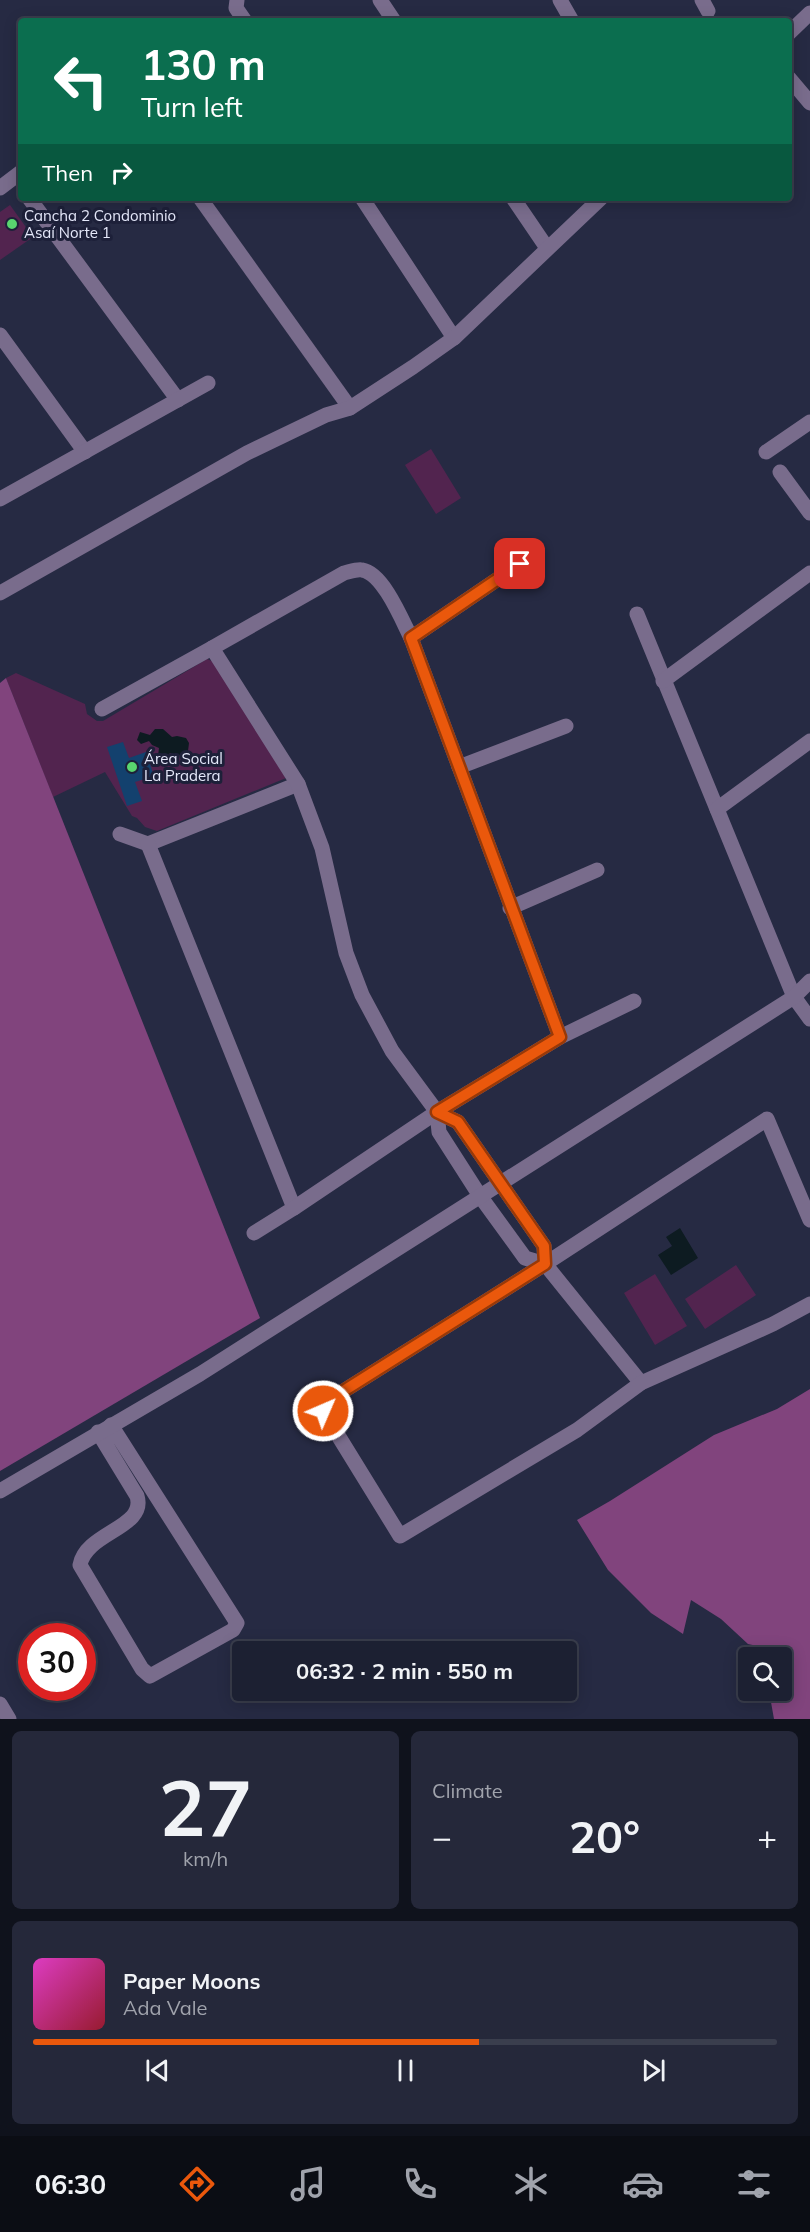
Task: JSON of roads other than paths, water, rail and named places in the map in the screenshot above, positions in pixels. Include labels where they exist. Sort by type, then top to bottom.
[{"type":"street","points":[[237,0],[236,8],[243,18]]},
{"type":"street","points":[[380,0],[392,18]]},
{"type":"street","points":[[560,0],[570,18]]},
{"type":"street","points":[[792,30],[810,13]]},
{"type":"street","points":[[792,82],[810,104]]},
{"type":"street","points":[[0,188],[18,179]]},
{"type":"street","points":[[31,201],[178,400]]},
{"type":"street","points":[[202,201],[350,408]]},
{"type":"street","points":[[364,201],[454,338]]},
{"type":"street","points":[[515,201],[547,248]]},
{"type":"street","points":[[0,592],[247,453],[326,415],[350,408],[413,367],[454,338],[598,201]]},
{"type":"street","points":[[0,335],[85,452]]},
{"type":"street","points":[[0,499],[208,383]]},
{"type":"street","points":[[766,452],[810,422]]},
{"type":"street","points":[[780,472],[810,513]]},
{"type":"street","points":[[411,638],[520,564]]},
{"type":"street","points":[[102,709],[344,573],[361,569],[372,573],[381,582],[411,638],[560,1037]]},
{"type":"street","points":[[663,681],[810,573]]},
{"type":"street","points":[[637,614],[794,997],[810,1019]]},
{"type":"street","points":[[212,648],[298,784],[322,848],[346,953],[362,995],[392,1051],[437,1112],[458,1122],[544,1246],[545,1264]]},
{"type":"street","points":[[459,767],[566,726]]},
{"type":"street","points":[[717,809],[810,741]]},
{"type":"street","points":[[120,834],[148,844],[298,784]]},
{"type":"street","points":[[148,844],[294,1208]]},
{"type":"street","points":[[510,908],[597,870]]},
{"type":"street","points":[[0,1491],[200,1374],[500,1182],[678,1072],[794,997],[810,981]]},
{"type":"street","points":[[254,1233],[437,1112],[560,1037],[634,1001]]},
{"type":"street","points":[[437,1112],[439,1132],[480,1196],[525,1258],[545,1264],[641,1383]]},
{"type":"street","points":[[810,1220],[768,1119],[545,1264],[326,1402],[323,1411],[400,1536],[577,1430],[641,1383],[810,1305]]},
{"type":"street","points":[[105,1428],[237,1623],[233,1630],[150,1676],[142,1669],[80,1565],[85,1550],[135,1516],[140,1504],[105,1428]]},
{"type":"street","points":[[0,1704],[9,1719]]},
{"type":"place","name":"Cancha 2 Condominio Asaí Norte 1","points":[[12,224]]},
{"type":"place","name":"Área Social La Pradera","points":[[132,767]]}]
